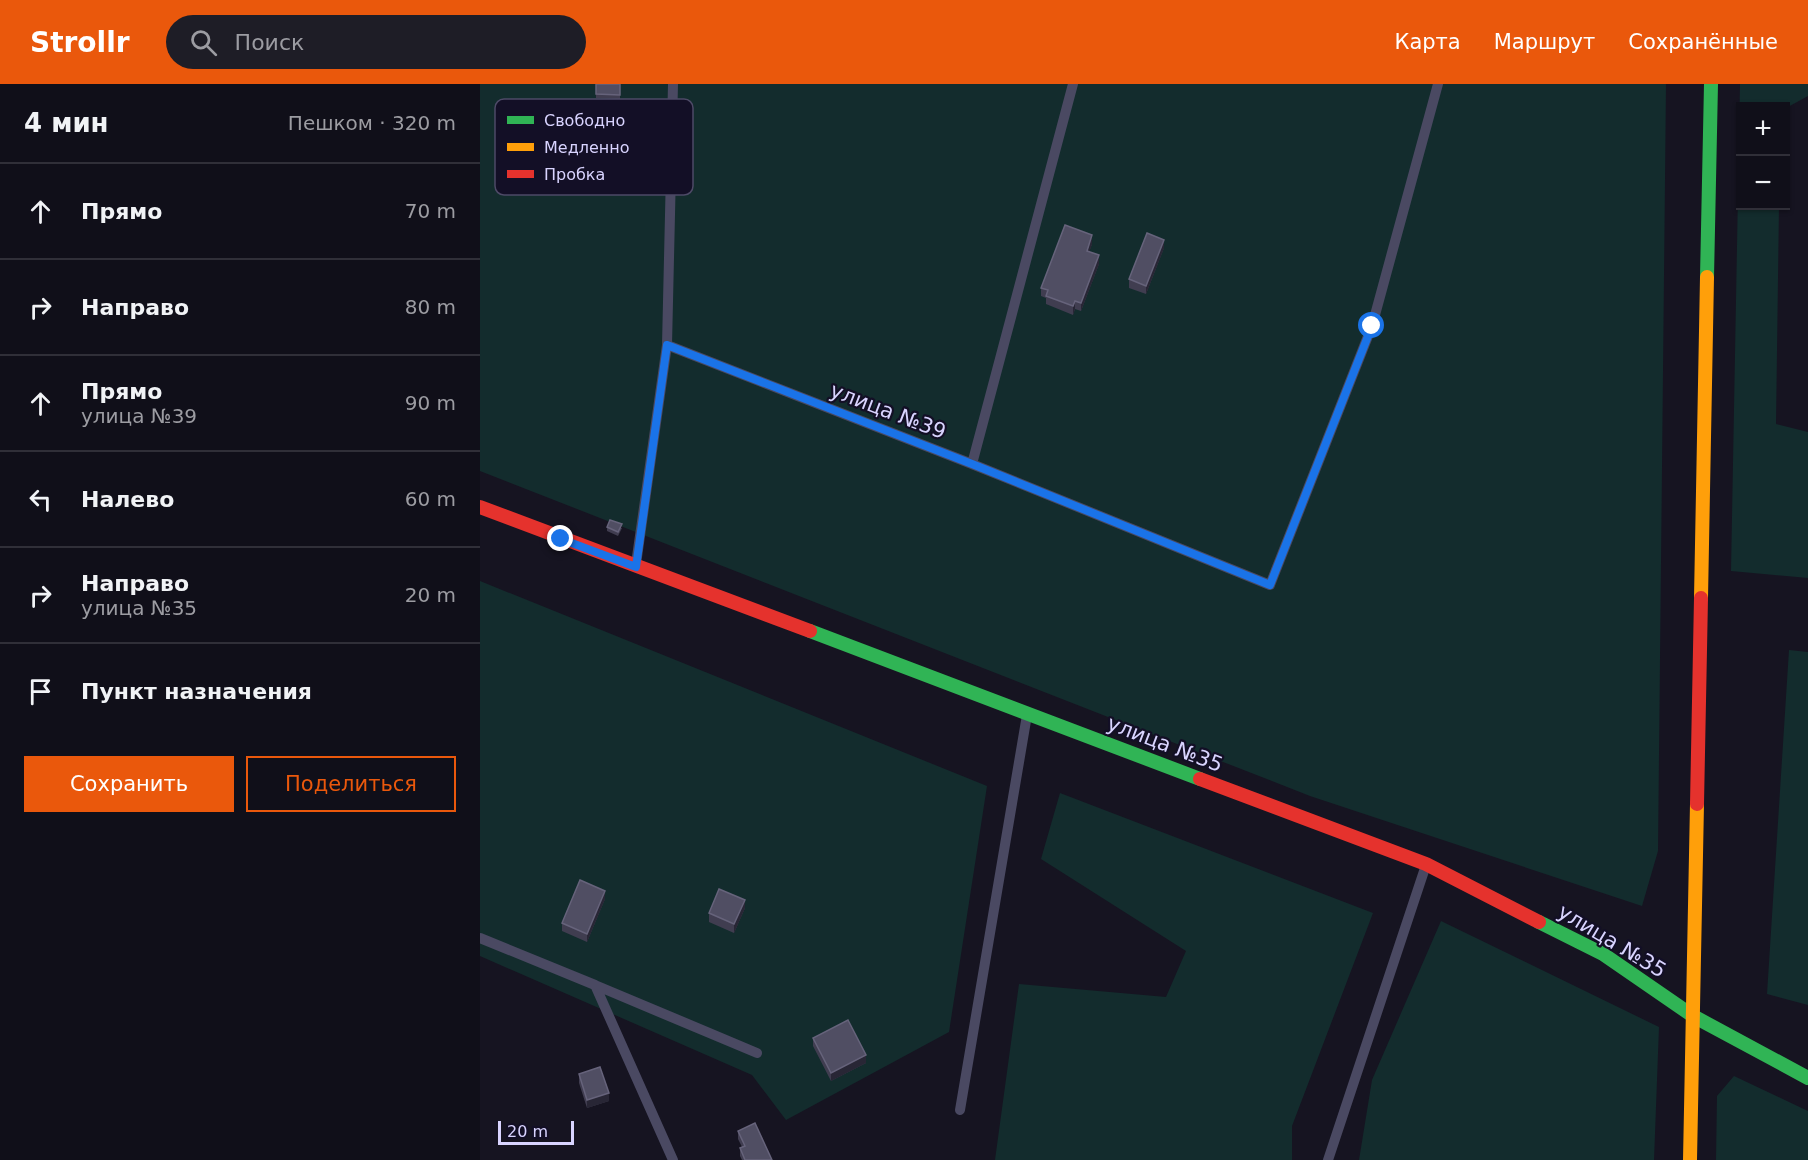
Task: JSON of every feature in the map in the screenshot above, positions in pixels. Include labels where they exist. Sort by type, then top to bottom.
[{"type":"street","points":[[1690,1160],[1711,84]]},
{"type":"street","name":"улица №35","points":[[480,507],[1426,864],[1603,954],[1693,1016],[1808,1078]]},
{"type":"lane","points":[[673,84],[673,99]]},
{"type":"lane","points":[[972,464],[1073,84]]},
{"type":"lane","name":"улица №39","points":[[667,345],[972,464],[1270,585],[1372,326],[1438,84]]},
{"type":"lane","points":[[636,567],[667,345],[670,195]]},
{"type":"lane","points":[[960,1110],[1027,715]]},
{"type":"lane","points":[[1328,1160],[1426,864]]},
{"type":"lane","points":[[480,938],[757,1053]]},
{"type":"lane","points":[[595,985],[673,1160]]},
{"type":"green space","points":[[480,84],[1666,84],[1658,851],[1642,906],[1310,796],[480,471]]},
{"type":"green space","points":[[1740,84],[1808,84],[1808,96],[1790,106],[1790,102],[1740,102]]},
{"type":"green space","points":[[1738,210],[1779,210],[1776,424],[1808,432],[1808,578],[1731,571]]},
{"type":"green space","points":[[480,581],[987,786],[949,1032],[786,1120],[752,1075],[480,956]]},
{"type":"green space","points":[[1789,650],[1808,652],[1808,1005],[1767,994]]},
{"type":"green space","points":[[1060,793],[1373,913],[1292,1126],[1292,1160],[995,1160],[1019,984],[1166,997],[1186,951],[1041,859]]},
{"type":"green space","points":[[1441,921],[1659,1027],[1654,1160],[1359,1160],[1372,1080]]},
{"type":"green space","points":[[1734,1076],[1808,1111],[1808,1160],[1716,1160],[1717,1096]]},
{"type":"building","points":[[596,84],[620,84],[620,95],[596,94]]},
{"type":"building","points":[[1065,225],[1092,235],[1087,251],[1099,255],[1081,303],[1075,301],[1073,306],[1046,296],[1048,290],[1041,288]]},
{"type":"building","points":[[1147,233],[1164,240],[1146,286],[1129,279]]},
{"type":"building","points":[[610,520],[622,524],[618,532],[607,527]]},
{"type":"building","points":[[580,880],[605,891],[587,934],[562,923]]},
{"type":"building","points":[[719,889],[745,900],[734,924],[709,913]]},
{"type":"building","points":[[848,1020],[866,1055],[831,1073],[813,1038]]},
{"type":"building","points":[[600,1067],[609,1093],[587,1100],[579,1074]]},
{"type":"building","points":[[755,1123],[772,1160],[745,1160],[740,1148],[745,1146],[738,1131]]},
{"type":"traffic: fast","points":[[1707,277],[1711,84]]},
{"type":"traffic: fast","points":[[810,631],[1200,779]]},
{"type":"traffic: fast","points":[[1539,922],[1603,954],[1693,1016],[1808,1078]]},
{"type":"traffic: slow","points":[[1701,598],[1707,277]]},
{"type":"traffic: slow","points":[[1690,1160],[1697,804]]},
{"type":"traffic: jam","points":[[480,507],[810,631]]},
{"type":"traffic: jam","points":[[1697,804],[1701,598]]},
{"type":"traffic: jam","points":[[1200,779],[1426,864],[1539,922]]},
{"type":"route","points":[[561,539],[636,567],[667,345],[972,464],[1270,585],[1372,326]]}]
